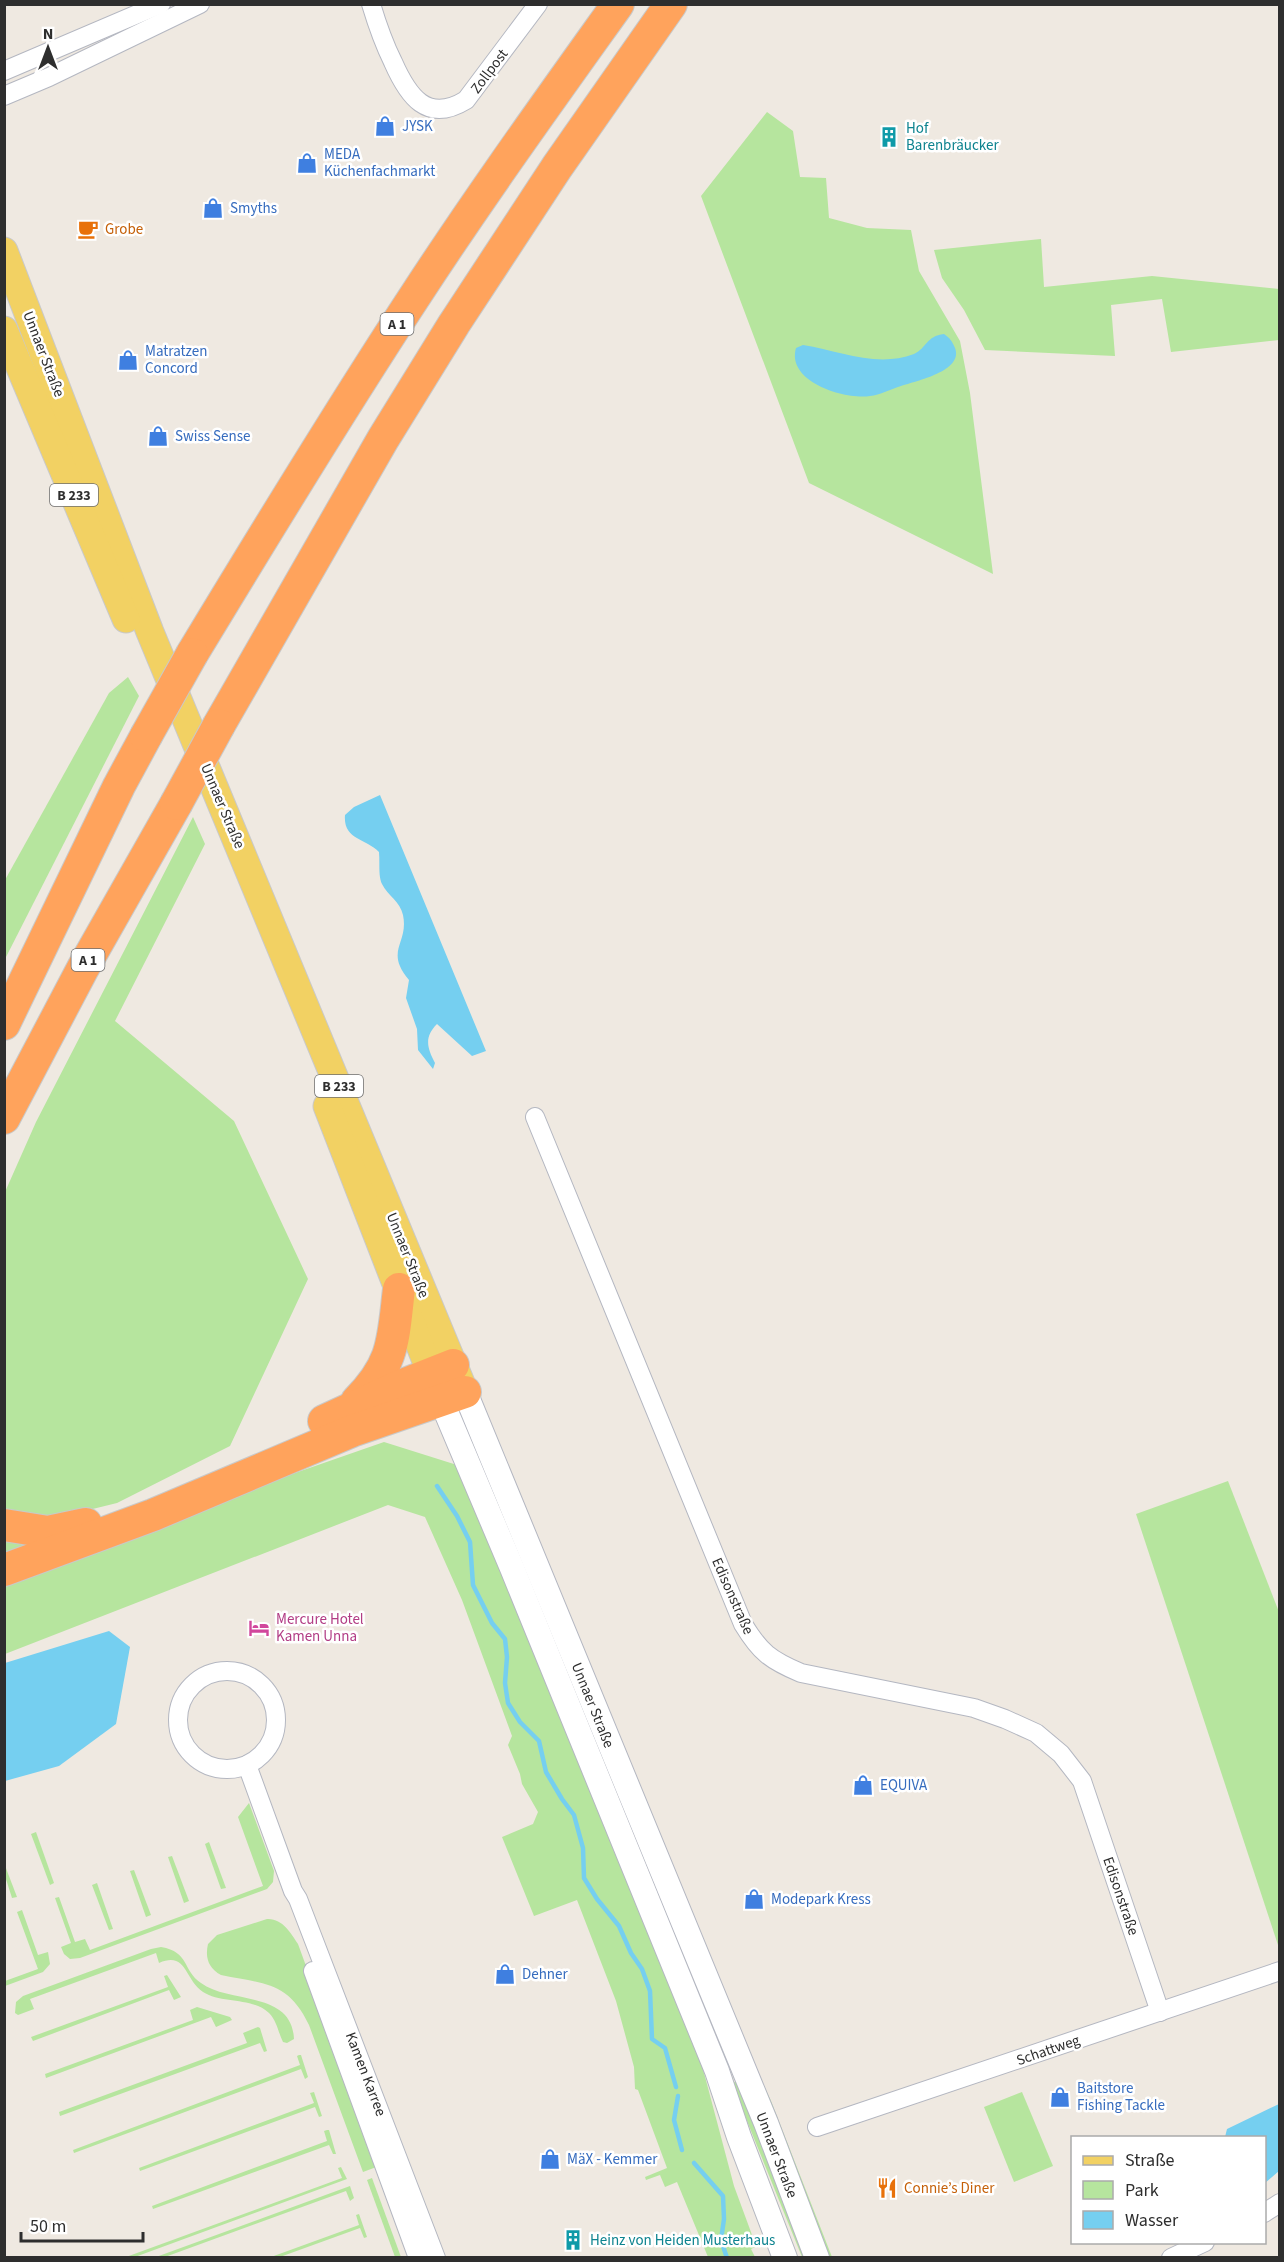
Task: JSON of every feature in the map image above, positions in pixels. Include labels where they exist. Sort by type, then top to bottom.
[{"type":"highway","name":"A 1","points":[[4,1024],[118,786],[192,654],[413,299],[519,143],[618,4]]},
{"type":"highway","name":"A 1","points":[[4,1118],[82,968],[383,439],[454,324],[557,168],[671,4]]},
{"type":"highway","points":[[348,1410],[369,1390],[391,1354],[399,1289]]},
{"type":"highway","points":[[4,1525],[48,1532],[82,1526],[348,1410],[448,1382]]},
{"type":"highway","points":[[4,1570],[153,1515],[352,1431],[448,1382]]},
{"type":"main road","name":"Unnaer Straße","points":[[4,251],[150,633],[448,1382],[766,2122],[817,2258]]},
{"type":"main road","name":"Unnaer Straße","points":[[4,330],[320,1088],[399,1289],[448,1382],[512,1568],[713,2060],[739,2137],[785,2258]]},
{"type":"street","points":[[4,71],[161,4]]},
{"type":"street","points":[[4,96],[29,87],[200,4]]},
{"type":"street","name":"Zollpost","points":[[371,7],[396,70],[411,96],[429,108],[448,108],[466,100],[475,90],[538,4]]},
{"type":"street","points":[[4,106],[29,87]]},
{"type":"street","name":"Edisonstraße","points":[[536,1117],[743,1624],[756,1646],[777,1663],[801,1673],[974,1708],[1036,1733],[1062,1754],[1082,1781],[1160,2012]]},
{"type":"street","points":[[228,1671],[249,1676],[258,1682],[271,1699],[276,1720],[272,1741],[258,1758],[247,1765],[228,1769],[206,1764],[188,1750],[182,1741],[178,1719],[179,1708],[190,1688],[207,1675],[228,1671]]},
{"type":"street","name":"Kamen Karree","points":[[247,1765],[293,1891],[303,1910],[436,2258]]},
{"type":"street","name":"Kamen Karree","points":[[293,1891],[293,1916],[418,2258]]},
{"type":"street","name":"Schattweg","points":[[817,2127],[1280,1971]]},
{"type":"street","points":[[1266,2212],[1280,2203]]},
{"type":"street","points":[[1171,2258],[1201,2244]]},
{"type":"green space","points":[[767,112],[793,131],[800,177],[826,178],[829,218],[867,228],[911,230],[919,271],[960,341],[970,393],[993,574],[809,483],[701,196]]},
{"type":"green space","points":[[1041,239],[1044,287],[1152,276],[1279,289],[1279,340],[1171,352],[1162,299],[1111,305],[1115,356],[985,350],[964,310],[942,278],[934,250]]},
{"type":"green space","points":[[128,677],[139,696],[5,959],[5,880],[109,693]]},
{"type":"green space","points":[[193,817],[205,844],[115,1021],[234,1121],[308,1279],[230,1446],[117,1503],[48,1520],[5,1510],[5,1192],[36,1122]]},
{"type":"green space","points":[[384,1442],[457,1465],[699,2054],[734,2186],[755,2243],[755,2247],[751,2249],[755,2257],[708,2257],[677,2182],[665,2187],[660,2175],[646,2180],[645,2177],[667,2168],[638,2090],[635,2089],[634,2067],[616,2001],[577,1900],[534,1916],[502,1837],[533,1824],[538,1812],[522,1784],[508,1745],[512,1736],[462,1600],[425,1517],[388,1505],[5,1654],[5,1581],[229,1496]]},
{"type":"green space","points":[[1228,1481],[1279,1612],[1279,1948],[1136,1514]]},
{"type":"green space","points":[[5,1536],[43,1542],[5,1562]]},
{"type":"green space","points":[[249,1803],[274,1871],[273,1882],[267,1889],[80,1958],[70,1959],[64,1954],[61,1947],[71,1943],[55,1898],[59,1897],[75,1942],[85,1939],[90,1950],[263,1886],[238,1817]]},
{"type":"green space","points":[[36,1832],[54,1883],[50,1885],[31,1834]]},
{"type":"green space","points":[[209,1842],[226,1888],[221,1889],[205,1844]]},
{"type":"green space","points":[[172,1856],[189,1901],[184,1903],[168,1857]]},
{"type":"green space","points":[[4,1863],[17,1897],[12,1898],[5,1876]]},
{"type":"green space","points":[[134,1870],[151,1915],[146,1917],[130,1871]]},
{"type":"green space","points":[[97,1883],[113,1929],[109,1930],[92,1885]]},
{"type":"green space","points":[[22,1910],[38,1955],[48,1952],[50,1964],[43,1972],[5,1986],[5,1981],[38,1969],[17,1912]]},
{"type":"green space","points":[[267,1919],[282,1924],[298,1944],[379,2166],[363,2172],[309,2025],[292,2000],[283,1992],[262,1983],[221,1975],[208,1962],[208,1944],[217,1935]]},
{"type":"green space","points":[[161,1947],[177,1953],[201,1983],[227,1994],[271,2005],[283,2013],[291,2023],[294,2039],[287,2043],[283,2042],[274,2020],[262,2008],[203,1992],[180,1963],[168,1960],[159,1963],[156,1953],[30,1999],[34,2009],[18,2015],[15,2013],[16,2002],[23,1996]]},
{"type":"green space","points":[[167,1975],[181,1997],[174,2000],[169,1990],[33,2041],[31,2037],[168,1987],[164,1976]]},
{"type":"green space","points":[[197,2007],[230,2017],[232,2020],[216,2027],[211,2017],[46,2078],[45,2074],[193,2020],[190,2010]]},
{"type":"green space","points":[[258,2027],[267,2051],[264,2052],[260,2043],[60,2116],[59,2112],[247,2043],[243,2033]]},
{"type":"green space","points":[[301,2055],[308,2077],[305,2079],[301,2069],[74,2153],[73,2150],[300,2065],[297,2056]]},
{"type":"green space","points":[[759,2075],[771,2101],[832,2257],[828,2257]]},
{"type":"green space","points":[[737,2080],[809,2257],[802,2257],[732,2084]]},
{"type":"green space","points":[[314,2092],[322,2116],[319,2117],[315,2107],[140,2171],[139,2168],[314,2103],[310,2093]]},
{"type":"green space","points":[[1022,2092],[1053,2166],[1014,2182],[984,2107]]},
{"type":"green space","points":[[329,2130],[336,2154],[333,2154],[329,2145],[153,2209],[152,2206],[327,2141],[324,2131]]},
{"type":"green space","points":[[341,2167],[347,2179],[135,2257],[126,2257],[342,2178],[338,2168]]},
{"type":"green space","points":[[372,2178],[401,2257],[395,2257],[367,2180]]},
{"type":"green space","points":[[350,2186],[354,2198],[350,2201],[346,2191],[165,2257],[156,2257]]},
{"type":"green space","points":[[359,2214],[367,2237],[364,2238],[360,2228],[280,2257],[271,2257],[359,2225],[356,2215]]},
{"type":"water","points":[[944,334],[953,343],[956,356],[946,369],[927,378],[874,395],[859,396],[833,392],[808,379],[795,360],[796,348],[803,345],[872,359],[900,358],[914,354],[934,337]]},
{"type":"water","points":[[380,795],[486,1051],[472,1056],[437,1024],[430,1033],[428,1043],[435,1063],[433,1069],[418,1050],[417,1029],[406,998],[409,980],[398,961],[404,925],[403,915],[397,902],[382,884],[379,852],[351,834],[345,823],[345,815],[354,807]]},
{"type":"water","points":[[109,1631],[130,1647],[116,1724],[59,1766],[5,1781],[5,1663]]},
{"type":"water","points":[[1279,2104],[1279,2171],[1266,2182],[1266,2136],[1225,2136],[1227,2129]]},
{"type":"waterway","points":[[437,1486],[457,1516],[470,1542],[473,1585],[492,1623],[505,1639],[507,1657],[505,1683],[508,1703],[520,1722],[539,1741],[546,1772],[574,1815],[583,1848],[584,1878],[597,1899],[619,1926],[631,1953],[642,1969],[650,1991],[652,2039],[665,2048],[676,2087]]},
{"type":"waterway","points":[[678,2096],[674,2120],[682,2150]]},
{"type":"waterway","points":[[694,2163],[723,2196],[724,2219],[721,2240],[727,2258]]},
{"type":"place","name":"JYSK","points":[[385,126]]},
{"type":"place","name":"Hof Barenbräucker","points":[[889,137]]},
{"type":"place","name":"MEDA Küchenfachmarkt","points":[[307,163]]},
{"type":"place","name":"Smyths","points":[[213,208]]},
{"type":"place","name":"Grobe","points":[[88,229]]},
{"type":"place","name":"Matratzen Concord","points":[[128,360]]},
{"type":"place","name":"Swiss Sense","points":[[158,436]]},
{"type":"place","name":"Mercure Hotel Kamen Unna","points":[[259,1628]]},
{"type":"place","name":"EQUIVA","points":[[863,1785]]},
{"type":"place","name":"Modepark Kress","points":[[754,1899]]},
{"type":"place","name":"Dehner","points":[[505,1974]]},
{"type":"place","name":"Baitstore Fishing Tackle","points":[[1060,2097]]},
{"type":"place","name":"MäX - Kemmer","points":[[550,2159]]},
{"type":"place","name":"Connie’s Diner","points":[[887,2188]]},
{"type":"place","name":"Heinz von Heiden Musterhaus","points":[[573,2240]]}]
